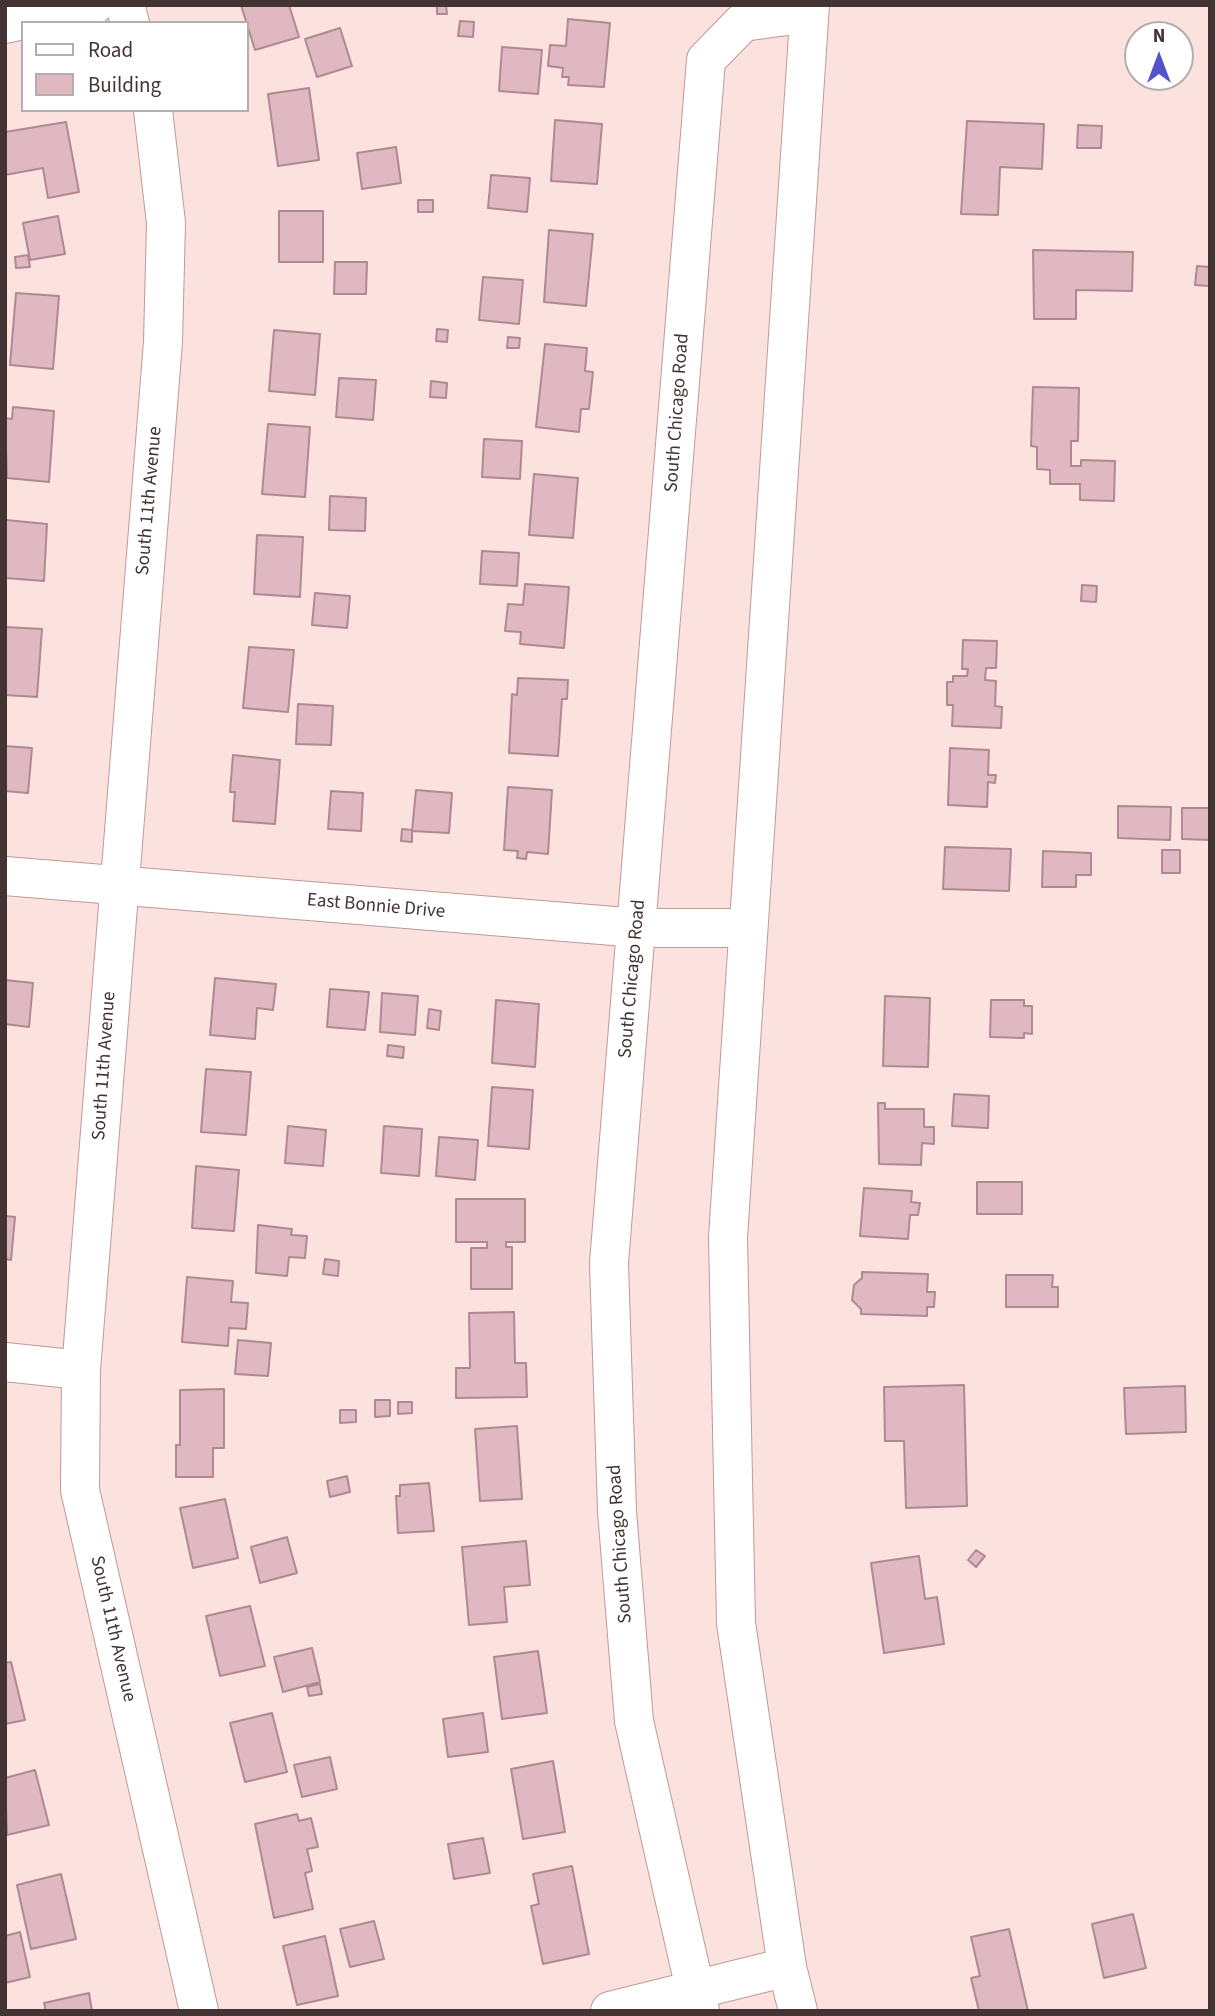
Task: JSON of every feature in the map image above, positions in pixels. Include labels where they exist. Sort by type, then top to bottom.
[{"type":"street","points":[[5,24],[94,5]]},
{"type":"street","name":"South Chicago Road","points":[[698,2001],[634,1721],[617,1511],[609,1264],[706,60],[743,22],[809,9],[728,1237],[736,1623],[787,1967],[798,2011]]},
{"type":"street","name":"South 11th Avenue","points":[[153,112],[166,223],[166,275],[81,1370],[80,1490],[199,2011]]},
{"type":"street","name":"East Bonnie Drive","points":[[5,876],[638,928],[748,928]]},
{"type":"street","points":[[5,1362],[81,1370]]},
{"type":"street","points":[[610,2011],[698,2001],[787,1967]]},
{"type":"building","points":[[241,5],[289,5],[299,37],[255,50]]},
{"type":"building","points":[[437,5],[446,5],[447,14],[437,14]]},
{"type":"building","points":[[568,19],[610,23],[604,87],[568,85],[569,77],[562,77],[563,68],[548,66],[550,45],[566,46]]},
{"type":"building","points":[[460,21],[474,22],[473,37],[458,36]]},
{"type":"building","points":[[340,28],[352,66],[317,77],[305,39]]},
{"type":"building","points":[[502,47],[542,50],[538,94],[499,91]]},
{"type":"building","points":[[309,88],[319,160],[278,166],[268,94]]},
{"type":"building","points":[[555,120],[602,124],[597,184],[551,181]]},
{"type":"building","points":[[967,121],[1044,124],[1042,169],[1000,167],[998,215],[961,214]]},
{"type":"building","points":[[66,122],[79,192],[48,198],[43,168],[5,175],[5,132]]},
{"type":"building","points":[[1078,125],[1102,126],[1101,148],[1077,148]]},
{"type":"building","points":[[396,147],[401,183],[362,189],[357,153]]},
{"type":"building","points":[[491,175],[530,178],[527,212],[488,208]]},
{"type":"building","points":[[418,200],[433,200],[433,212],[418,212]]},
{"type":"building","points":[[279,211],[323,211],[323,262],[279,262]]},
{"type":"building","points":[[58,216],[65,254],[30,260],[23,223]]},
{"type":"building","points":[[549,230],[593,234],[586,306],[544,302]]},
{"type":"building","points":[[1033,250],[1133,252],[1132,291],[1076,290],[1076,319],[1034,319]]},
{"type":"building","points":[[28,255],[30,267],[16,268],[15,257]]},
{"type":"building","points":[[335,262],[367,262],[366,294],[334,294]]},
{"type":"building","points":[[1197,266],[1210,267],[1209,286],[1195,285]]},
{"type":"building","points":[[483,277],[523,280],[519,324],[479,320]]},
{"type":"building","points":[[16,293],[59,296],[53,369],[10,365]]},
{"type":"building","points":[[437,329],[448,330],[447,342],[436,341]]},
{"type":"building","points":[[274,330],[320,334],[315,395],[269,391]]},
{"type":"building","points":[[508,337],[520,338],[519,348],[507,348]]},
{"type":"building","points":[[545,344],[587,348],[585,371],[593,372],[589,409],[581,409],[579,432],[536,427]]},
{"type":"building","points":[[339,378],[376,380],[373,420],[336,417]]},
{"type":"building","points":[[431,381],[447,383],[446,398],[430,397]]},
{"type":"building","points":[[1033,387],[1079,388],[1078,441],[1071,441],[1071,466],[1081,466],[1081,460],[1115,461],[1114,501],[1080,500],[1080,484],[1050,484],[1050,470],[1037,469],[1037,447],[1031,446]]},
{"type":"building","points":[[13,407],[54,411],[49,482],[7,478],[5,418],[12,419]]},
{"type":"building","points":[[268,424],[310,427],[305,497],[262,494]]},
{"type":"building","points":[[484,439],[522,441],[520,479],[482,477]]},
{"type":"building","points":[[534,474],[578,478],[573,538],[529,535]]},
{"type":"building","points":[[330,496],[366,498],[365,531],[329,530]]},
{"type":"building","points":[[6,520],[47,524],[44,581],[5,578]]},
{"type":"building","points":[[257,535],[303,537],[300,597],[254,594]]},
{"type":"building","points":[[482,551],[519,553],[517,586],[480,584]]},
{"type":"building","points":[[525,584],[569,587],[564,648],[520,644],[521,632],[505,631],[508,604],[523,605]]},
{"type":"building","points":[[1082,585],[1097,586],[1096,602],[1081,601]]},
{"type":"building","points":[[315,593],[350,596],[347,628],[312,625]]},
{"type":"building","points":[[5,627],[42,629],[37,697],[5,695]]},
{"type":"building","points":[[963,640],[997,641],[996,668],[986,668],[985,680],[996,681],[995,706],[1002,707],[1001,728],[952,726],[953,705],[947,705],[947,682],[953,682],[953,676],[967,676],[968,669],[962,669]]},
{"type":"building","points":[[249,647],[294,650],[288,712],[243,708]]},
{"type":"building","points":[[518,678],[568,680],[567,699],[562,699],[558,756],[509,753],[512,694],[517,695]]},
{"type":"building","points":[[298,704],[333,706],[331,745],[296,744]]},
{"type":"building","points":[[5,746],[32,748],[28,793],[5,791]]},
{"type":"building","points":[[950,748],[989,750],[988,775],[996,775],[995,783],[988,782],[987,807],[948,805]]},
{"type":"building","points":[[233,755],[280,760],[275,824],[233,821],[235,792],[230,792]]},
{"type":"building","points":[[508,787],[552,790],[548,854],[527,852],[526,859],[517,858],[518,851],[504,850]]},
{"type":"building","points":[[416,790],[452,793],[449,833],[412,831]]},
{"type":"building","points":[[331,791],[363,793],[361,831],[328,829]]},
{"type":"building","points":[[1118,806],[1171,807],[1170,840],[1118,838]]},
{"type":"building","points":[[1182,808],[1210,808],[1210,840],[1182,839]]},
{"type":"building","points":[[402,829],[412,830],[412,842],[401,841]]},
{"type":"building","points":[[945,847],[1011,849],[1009,891],[943,889]]},
{"type":"building","points":[[1162,850],[1180,850],[1180,873],[1162,873]]},
{"type":"building","points":[[1043,851],[1091,853],[1091,875],[1076,875],[1076,887],[1042,887]]},
{"type":"building","points":[[215,978],[276,984],[273,1010],[257,1008],[255,1039],[210,1035]]},
{"type":"building","points":[[5,980],[33,983],[29,1027],[5,1024]]},
{"type":"building","points":[[330,989],[369,992],[365,1030],[327,1027]]},
{"type":"building","points":[[382,993],[418,996],[415,1035],[380,1032]]},
{"type":"building","points":[[885,996],[930,998],[928,1067],[883,1066]]},
{"type":"building","points":[[496,1000],[539,1004],[535,1067],[492,1063]]},
{"type":"building","points":[[991,1000],[1024,1000],[1024,1006],[1032,1006],[1032,1034],[1024,1033],[1024,1038],[990,1037]]},
{"type":"building","points":[[429,1009],[441,1011],[439,1030],[427,1028]]},
{"type":"building","points":[[388,1045],[404,1047],[403,1058],[387,1056]]},
{"type":"building","points":[[206,1069],[251,1072],[246,1135],[201,1132]]},
{"type":"building","points":[[492,1087],[533,1090],[529,1149],[488,1146]]},
{"type":"building","points":[[954,1094],[989,1096],[988,1128],[952,1126]]},
{"type":"building","points":[[878,1103],[885,1103],[885,1109],[924,1109],[924,1127],[934,1127],[934,1144],[922,1143],[921,1165],[879,1164]]},
{"type":"building","points":[[288,1126],[326,1130],[323,1166],[285,1163]]},
{"type":"building","points":[[384,1126],[422,1129],[419,1176],[381,1173]]},
{"type":"building","points":[[439,1137],[478,1140],[475,1180],[436,1176]]},
{"type":"building","points":[[196,1166],[239,1170],[234,1231],[192,1228]]},
{"type":"building","points":[[977,1182],[1022,1182],[1022,1214],[977,1214]]},
{"type":"building","points":[[864,1188],[912,1191],[911,1202],[920,1203],[918,1215],[910,1215],[908,1239],[860,1236]]},
{"type":"building","points":[[456,1199],[525,1199],[525,1242],[506,1242],[506,1247],[512,1247],[512,1289],[471,1289],[471,1248],[487,1248],[487,1242],[456,1242]]},
{"type":"building","points":[[5,1216],[15,1217],[11,1260],[5,1259]]},
{"type":"building","points":[[258,1225],[292,1229],[291,1235],[307,1236],[305,1258],[289,1257],[287,1276],[256,1273]]},
{"type":"building","points":[[325,1259],[339,1261],[338,1276],[323,1274]]},
{"type":"building","points":[[862,1272],[928,1274],[927,1292],[935,1292],[934,1307],[927,1307],[927,1316],[861,1314],[861,1309],[852,1300],[854,1285],[862,1278]]},
{"type":"building","points":[[1006,1275],[1053,1275],[1052,1287],[1058,1287],[1058,1307],[1006,1307]]},
{"type":"building","points":[[187,1277],[233,1281],[231,1302],[248,1303],[246,1329],[229,1328],[228,1346],[182,1342]]},
{"type":"building","points":[[514,1312],[515,1363],[526,1363],[527,1397],[456,1398],[456,1368],[470,1368],[469,1313]]},
{"type":"building","points":[[238,1340],[271,1343],[268,1376],[235,1374]]},
{"type":"building","points":[[964,1385],[967,1506],[906,1508],[904,1441],[885,1441],[884,1387]]},
{"type":"building","points":[[1185,1386],[1186,1432],[1126,1434],[1124,1388]]},
{"type":"building","points":[[224,1389],[224,1448],[213,1448],[213,1477],[176,1477],[176,1445],[180,1445],[180,1390]]},
{"type":"building","points":[[375,1400],[390,1400],[390,1416],[375,1417]]},
{"type":"building","points":[[398,1402],[412,1402],[412,1413],[398,1414]]},
{"type":"building","points":[[340,1410],[356,1410],[356,1422],[340,1423]]},
{"type":"building","points":[[517,1426],[522,1499],[480,1501],[475,1429]]},
{"type":"building","points":[[347,1476],[350,1492],[330,1497],[327,1481]]},
{"type":"building","points":[[429,1483],[434,1531],[398,1533],[396,1496],[400,1496],[400,1485]]},
{"type":"building","points":[[225,1499],[238,1558],[193,1568],[180,1508]]},
{"type":"building","points":[[287,1537],[297,1573],[260,1583],[251,1547]]},
{"type":"building","points":[[526,1541],[530,1585],[504,1587],[507,1622],[469,1625],[462,1547]]},
{"type":"building","points":[[976,1550],[985,1556],[976,1567],[968,1560]]},
{"type":"building","points":[[919,1556],[925,1599],[937,1597],[944,1644],[884,1653],[871,1563]]},
{"type":"building","points":[[250,1606],[265,1666],[220,1676],[206,1616]]},
{"type":"building","points":[[312,1648],[320,1682],[283,1692],[274,1657]]},
{"type":"building","points":[[538,1651],[547,1713],[502,1719],[494,1657]]},
{"type":"building","points":[[11,1662],[25,1720],[5,1724],[5,1663]]},
{"type":"building","points":[[320,1684],[322,1694],[309,1696],[307,1687]]},
{"type":"building","points":[[272,1713],[287,1772],[245,1782],[230,1723]]},
{"type":"building","points":[[483,1713],[488,1752],[448,1757],[443,1719]]},
{"type":"building","points":[[330,1757],[337,1789],[302,1797],[294,1765]]},
{"type":"building","points":[[553,1761],[565,1832],[523,1839],[511,1769]]},
{"type":"building","points":[[35,1770],[49,1825],[7,1835],[5,1778]]},
{"type":"building","points":[[297,1814],[299,1821],[311,1818],[318,1847],[307,1849],[312,1871],[305,1873],[313,1909],[274,1918],[255,1824]]},
{"type":"building","points":[[483,1838],[490,1873],[454,1879],[448,1844]]},
{"type":"building","points":[[572,1866],[589,1954],[543,1964],[531,1906],[539,1904],[533,1874]]},
{"type":"building","points":[[61,1874],[76,1939],[31,1949],[17,1885]]},
{"type":"building","points":[[1133,1914],[1146,1968],[1104,1978],[1092,1924]]},
{"type":"building","points":[[374,1921],[384,1959],[350,1967],[340,1929]]},
{"type":"building","points":[[1009,1929],[1028,2011],[979,2011],[971,1978],[980,1976],[971,1937]]},
{"type":"building","points":[[20,1932],[30,1977],[5,1983],[5,1936]]},
{"type":"building","points":[[325,1936],[338,1996],[297,2005],[283,1946]]},
{"type":"building","points":[[89,1993],[92,2011],[46,2011],[44,2003]]}]
